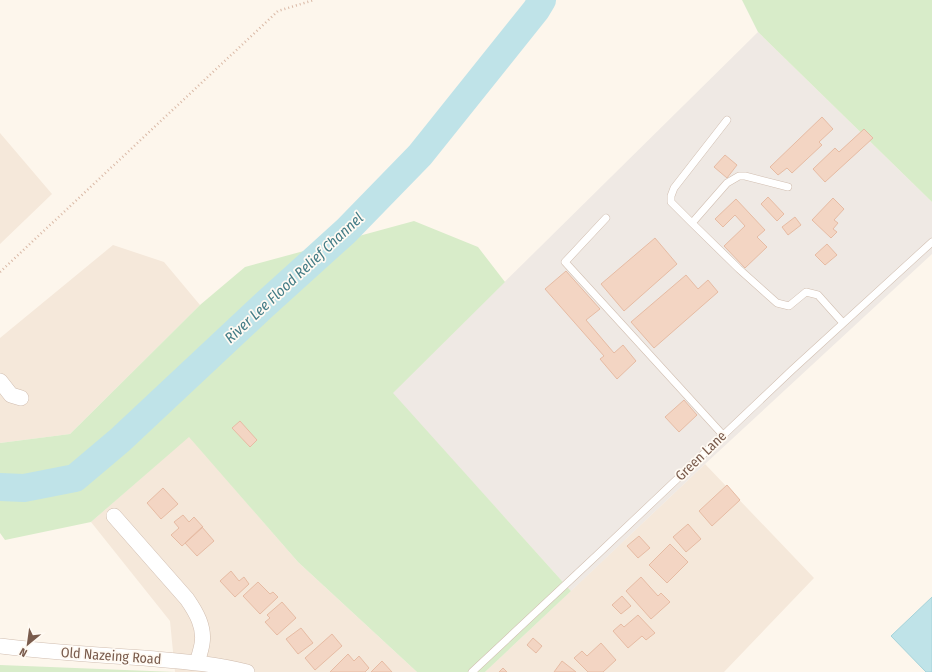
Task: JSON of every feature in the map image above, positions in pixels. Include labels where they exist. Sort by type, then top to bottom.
[{"type":"street","points":[[0,381],[11,395],[21,398]]},
{"type":"street","points":[[114,516],[187,599],[196,614],[202,630],[202,643],[197,662]]},
{"type":"street","name":"Old Nazeing Road","points":[[0,646],[32,650],[197,662],[247,672]]},
{"type":"lane","points":[[727,120],[674,188],[671,196],[671,202],[776,303],[790,306],[806,292],[818,295],[843,323]]},
{"type":"lane","points":[[692,223],[727,183],[739,176],[788,187]]},
{"type":"lane","points":[[606,218],[565,262],[723,436]]},
{"type":"lane","name":"Green Lane","points":[[472,672],[786,375],[932,242]]},
{"type":"path","points":[[0,272],[278,11],[314,0]]},
{"type":"shaded area","points":[[758,32],[932,202],[932,254],[705,464],[571,591],[392,393]]},
{"type":"shaded area","points":[[0,133],[52,194],[0,244]]},
{"type":"shaded area","points":[[113,245],[164,262],[200,305],[70,434],[0,443],[0,338]]},
{"type":"shaded area","points":[[189,436],[298,562],[417,672],[175,672],[170,621],[91,522]]},
{"type":"shaded area","points":[[705,464],[814,578],[724,672],[485,672]]},
{"type":"green space","points":[[742,0],[932,0],[932,202],[758,32]]},
{"type":"green space","points":[[414,221],[478,247],[505,282],[393,393],[571,591],[485,672],[417,672],[298,562],[189,437],[91,522],[5,540],[0,533],[0,443],[70,434],[200,305],[245,267]]},
{"type":"green space","points":[[0,665],[175,672],[0,672]]},
{"type":"water","points":[[932,597],[932,672],[926,672],[891,636]]},
{"type":"building","points":[[822,117],[833,129],[819,142],[822,145],[792,173],[787,168],[778,175],[770,167]]},
{"type":"building","points":[[864,129],[873,138],[825,182],[813,169],[835,148],[839,152]]},
{"type":"building","points":[[725,155],[737,165],[727,178],[714,167]]},
{"type":"building","points":[[768,197],[784,214],[777,221],[761,204]]},
{"type":"building","points":[[833,198],[844,209],[834,220],[838,223],[833,229],[837,232],[831,238],[812,220]]},
{"type":"building","points":[[736,199],[765,230],[757,237],[767,247],[745,268],[724,246],[745,226],[735,215],[723,227],[715,219]]},
{"type":"building","points":[[795,217],[801,225],[788,235],[782,227]]},
{"type":"building","points":[[655,238],[677,264],[624,311],[601,284]]},
{"type":"building","points":[[827,244],[837,255],[825,265],[815,255]]},
{"type":"building","points":[[566,271],[600,309],[586,320],[614,353],[623,345],[636,361],[617,379],[600,359],[604,356],[545,289]]},
{"type":"building","points":[[686,275],[698,289],[708,280],[718,292],[654,348],[631,322]]},
{"type":"building","points":[[684,400],[697,415],[679,432],[665,417]]},
{"type":"building","points":[[240,421],[257,440],[250,447],[232,428]]},
{"type":"building","points":[[727,485],[740,500],[712,526],[699,511]]},
{"type":"building","points":[[163,488],[178,504],[161,519],[147,503]]},
{"type":"building","points":[[183,515],[189,522],[194,517],[203,527],[182,546],[171,535],[179,528],[174,522]]},
{"type":"building","points":[[688,524],[701,539],[686,552],[673,537]]},
{"type":"building","points":[[202,527],[214,541],[197,556],[185,543]]},
{"type":"building","points":[[639,536],[650,548],[638,558],[627,546]]},
{"type":"building","points":[[670,544],[688,562],[667,583],[649,565]]},
{"type":"building","points":[[231,571],[239,581],[244,577],[249,584],[235,597],[220,581]]},
{"type":"building","points":[[641,577],[658,596],[661,593],[670,602],[651,619],[626,591]]},
{"type":"building","points":[[258,582],[270,594],[273,592],[278,597],[260,614],[243,596]]},
{"type":"building","points":[[622,596],[631,606],[621,614],[612,605]]},
{"type":"building","points":[[282,602],[296,618],[277,635],[265,622],[270,618],[267,615]]},
{"type":"building","points":[[638,615],[655,633],[646,640],[642,636],[628,648],[613,631],[621,624],[624,627]]},
{"type":"building","points":[[301,628],[313,643],[298,654],[286,639]]},
{"type":"building","points":[[332,634],[342,646],[315,670],[305,658]]},
{"type":"building","points":[[533,638],[542,646],[536,653],[527,645]]},
{"type":"building","points":[[601,643],[616,660],[603,672],[588,672],[574,658],[582,651],[587,656]]},
{"type":"building","points":[[348,654],[354,661],[359,656],[369,668],[365,672],[330,672]]},
{"type":"building","points":[[382,661],[392,672],[371,672]]},
{"type":"building","points":[[562,661],[576,672],[554,672]]},
{"type":"building","points":[[503,668],[507,672],[499,672]]},
{"type":"waterway","name":"River Lee Flood Relief Channel","points":[[0,487],[24,488],[75,478],[120,440],[262,307],[346,231],[420,155],[536,10],[542,0]]}]
